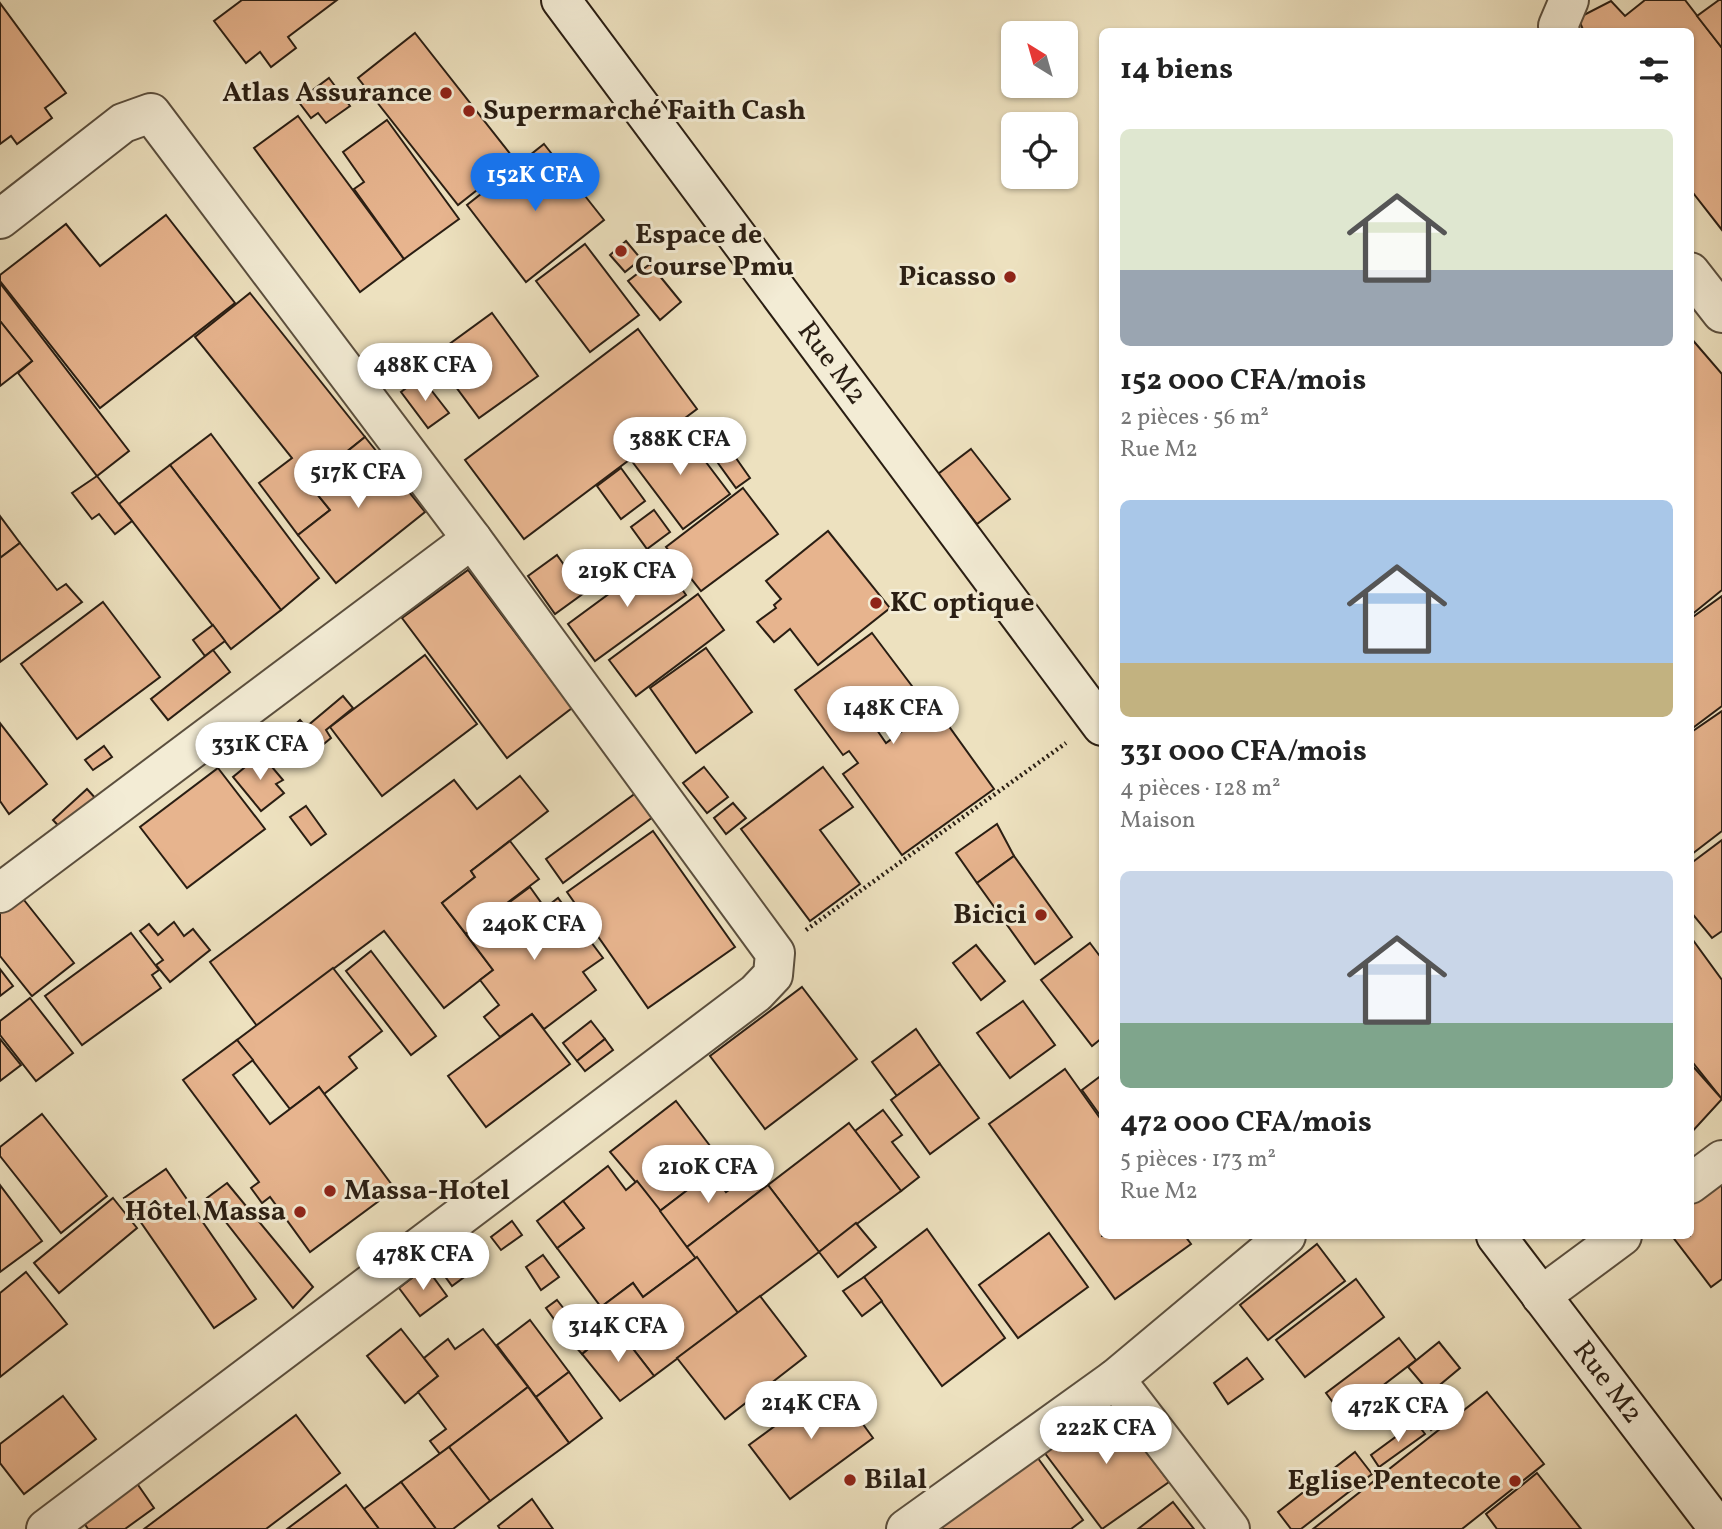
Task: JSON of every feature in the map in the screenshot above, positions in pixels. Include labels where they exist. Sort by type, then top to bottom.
[{"type":"street","name":"Rue M2","points":[[561,0],[1099,722]]},
{"type":"street","points":[[1559,28],[1569,0]]},
{"type":"street","points":[[0,219],[123,124],[151,113],[472,539],[775,953],[773,975],[756,993],[46,1529]]},
{"type":"street","points":[[1694,277],[1722,313]]},
{"type":"street","points":[[0,893],[472,539]]},
{"type":"street","points":[[1694,1181],[1722,1160]]},
{"type":"street","points":[[906,1529],[1115,1379],[1282,1239]]},
{"type":"street","name":"Rue M2","points":[[1498,1239],[1719,1529]]},
{"type":"street","points":[[1541,1296],[1618,1239]]},
{"type":"street","points":[[1115,1379],[1230,1529]]},
{"type":"path","points":[[775,953],[1099,724]]},
{"type":"building","points":[[242,0],[337,0],[288,37],[296,48],[271,67],[260,52],[246,63],[214,21]]},
{"type":"building","points":[[1645,0],[1685,0],[1722,48],[1722,230],[1694,194],[1694,28],[1582,28],[1578,18],[1611,1],[1625,16]]},
{"type":"building","points":[[1722,0],[1722,48],[1697,16]]},
{"type":"building","points":[[0,3],[66,93],[45,108],[52,118],[17,144],[11,136],[0,144]]},
{"type":"building","points":[[415,33],[515,160],[458,205],[358,78]]},
{"type":"building","points":[[329,78],[350,106],[326,123],[318,113],[311,118],[298,101]]},
{"type":"building","points":[[298,116],[404,259],[360,292],[254,148]]},
{"type":"building","points":[[387,120],[459,219],[404,259],[354,189],[364,182],[343,152]]},
{"type":"building","points":[[544,144],[604,220],[526,282],[467,205]]},
{"type":"building","points":[[166,215],[235,303],[100,408],[0,281],[0,275],[66,224],[100,266]]},
{"type":"building","points":[[626,241],[641,259],[625,272],[610,255]]},
{"type":"building","points":[[585,244],[639,315],[590,352],[536,281]]},
{"type":"building","points":[[650,264],[681,302],[660,320],[628,281]]},
{"type":"building","points":[[0,283],[129,451],[97,476],[18,373],[32,361],[0,321]]},
{"type":"building","points":[[250,293],[365,437],[308,483],[330,510],[298,535],[259,483],[292,458],[195,337]]},
{"type":"building","points":[[492,313],[538,376],[479,418],[433,356]]},
{"type":"building","points":[[0,321],[32,361],[0,386]]},
{"type":"building","points":[[638,329],[697,409],[524,539],[465,460]]},
{"type":"building","points":[[1694,342],[1722,374],[1722,590],[1694,613]]},
{"type":"building","points":[[421,377],[449,413],[428,428],[401,392]]},
{"type":"building","points":[[678,425],[730,494],[683,529],[631,460]]},
{"type":"building","points":[[211,434],[319,578],[281,610],[170,465]]},
{"type":"building","points":[[365,437],[425,512],[336,583],[298,535],[330,510],[308,483]]},
{"type":"building","points":[[724,441],[750,478],[736,488],[710,452]]},
{"type":"building","points":[[971,449],[1010,499],[977,524],[938,474]]},
{"type":"building","points":[[170,465],[281,610],[231,649],[119,504]]},
{"type":"building","points":[[621,468],[645,501],[621,519],[597,486]]},
{"type":"building","points":[[97,476],[132,521],[115,534],[99,514],[92,519],[72,493]]},
{"type":"building","points":[[743,488],[778,534],[701,591],[666,547]]},
{"type":"building","points":[[654,510],[670,532],[647,549],[631,527]]},
{"type":"building","points":[[0,516],[20,543],[0,558]]},
{"type":"building","points":[[828,531],[890,608],[818,665],[790,629],[774,642],[757,622],[776,608],[774,605],[781,599],[766,581]]},
{"type":"building","points":[[20,543],[57,590],[66,584],[82,602],[0,662],[0,558]]},
{"type":"building","points":[[557,555],[584,593],[555,614],[528,576]]},
{"type":"building","points":[[659,557],[686,595],[595,661],[568,624]]},
{"type":"building","points":[[468,570],[572,708],[507,758],[402,618]]},
{"type":"building","points":[[698,594],[724,630],[636,696],[609,660]]},
{"type":"building","points":[[1722,596],[1722,706],[1694,727],[1694,616]]},
{"type":"building","points":[[103,602],[160,677],[77,739],[21,664]]},
{"type":"building","points":[[213,625],[225,641],[205,656],[193,640]]},
{"type":"building","points":[[872,633],[921,698],[877,730],[886,743],[935,707],[994,789],[902,855],[843,774],[858,763],[849,751],[843,755],[795,690]]},
{"type":"building","points":[[706,648],[752,712],[696,753],[650,688]]},
{"type":"building","points":[[213,650],[230,672],[168,720],[151,699]]},
{"type":"building","points":[[425,655],[477,724],[382,796],[330,727]]},
{"type":"building","points":[[343,696],[353,708],[326,730],[331,738],[308,757],[287,732],[300,720],[306,727]]},
{"type":"building","points":[[1722,711],[1722,831],[1694,852],[1694,730]]},
{"type":"building","points":[[0,723],[47,784],[9,814],[0,801]]},
{"type":"building","points":[[104,746],[112,757],[93,770],[85,760]]},
{"type":"building","points":[[261,754],[283,780],[276,784],[284,793],[261,811],[233,777]]},
{"type":"building","points":[[704,767],[728,797],[707,813],[683,783]]},
{"type":"building","points":[[823,767],[853,807],[820,830],[860,884],[810,921],[741,829]]},
{"type":"building","points":[[218,768],[265,829],[187,888],[140,827]]},
{"type":"building","points":[[520,776],[548,811],[471,871],[475,877],[442,903],[493,970],[444,1008],[384,931],[257,1026],[210,962],[454,780],[477,809]]},
{"type":"building","points":[[87,789],[98,801],[64,832],[53,820]]},
{"type":"building","points":[[640,790],[657,814],[563,883],[546,859]]},
{"type":"building","points":[[733,803],[746,818],[726,834],[714,818]]},
{"type":"building","points":[[306,806],[326,834],[311,845],[290,817]]},
{"type":"building","points":[[997,824],[1014,856],[977,883],[956,853]]},
{"type":"building","points":[[653,831],[735,947],[648,1008],[567,892]]},
{"type":"building","points":[[1722,840],[1722,931],[1712,938],[1694,916],[1694,861]]},
{"type":"building","points":[[510,841],[539,879],[466,934],[442,903],[475,877],[471,871]]},
{"type":"building","points":[[1014,856],[1072,937],[1035,964],[977,883]]},
{"type":"building","points":[[530,887],[545,908],[558,898],[603,958],[583,972],[596,990],[544,1029],[532,1014],[500,1037],[484,1017],[499,1005],[480,980],[493,970],[466,934]]},
{"type":"building","points":[[20,895],[74,963],[32,996],[0,956],[0,912]]},
{"type":"building","points":[[174,922],[184,936],[193,929],[210,950],[170,982],[156,965],[163,960],[140,931],[149,924],[158,935]]},
{"type":"building","points":[[131,933],[159,970],[152,975],[161,988],[82,1045],[45,996]]},
{"type":"building","points":[[1694,942],[1722,980],[1722,1099],[1694,1064]]},
{"type":"building","points":[[1090,943],[1099,955],[1099,1040],[1092,1046],[1041,980]]},
{"type":"building","points":[[976,945],[1005,981],[981,1000],[953,963]]},
{"type":"building","points":[[371,951],[436,1036],[411,1055],[346,971]]},
{"type":"building","points":[[333,968],[382,1031],[349,1057],[357,1068],[324,1094],[319,1087],[290,1109],[237,1040]]},
{"type":"building","points":[[0,969],[13,986],[0,996]]},
{"type":"building","points":[[802,987],[857,1059],[765,1129],[710,1056]]},
{"type":"building","points":[[30,998],[73,1053],[36,1081],[0,1035],[0,1021]]},
{"type":"building","points":[[1023,1001],[1055,1045],[1010,1078],[977,1033]]},
{"type":"building","points":[[532,1014],[570,1064],[486,1127],[448,1076]]},
{"type":"building","points":[[591,1021],[605,1039],[577,1061],[563,1043]]},
{"type":"building","points":[[916,1029],[940,1064],[897,1096],[872,1062]]},
{"type":"building","points":[[0,1039],[21,1065],[0,1081]]},
{"type":"building","points":[[605,1039],[613,1050],[585,1071],[577,1061]]},
{"type":"building","points":[[237,1040],[253,1060],[233,1075],[270,1124],[319,1087],[395,1189],[310,1252],[270,1197],[262,1203],[251,1188],[259,1182],[183,1080]]},
{"type":"building","points":[[940,1064],[979,1118],[930,1154],[891,1100]]},
{"type":"building","points":[[1694,1068],[1722,1099],[1694,1130]]},
{"type":"building","points":[[1065,1069],[1099,1117],[1099,1239],[1187,1239],[1191,1244],[1115,1299],[989,1124]]},
{"type":"building","points":[[1099,1077],[1099,1114],[1082,1090]]},
{"type":"building","points":[[676,1101],[723,1163],[660,1211],[610,1152]]},
{"type":"building","points":[[883,1110],[902,1135],[892,1142],[919,1177],[901,1191],[855,1131]]},
{"type":"building","points":[[42,1114],[107,1196],[61,1233],[0,1156],[0,1147]]},
{"type":"building","points":[[849,1123],[901,1191],[819,1252],[768,1185]]},
{"type":"building","points":[[608,1166],[626,1190],[637,1181],[697,1257],[643,1297],[633,1283],[601,1307],[557,1248],[584,1228],[563,1201]]},
{"type":"building","points":[[166,1169],[256,1299],[214,1328],[124,1198]]},
{"type":"building","points":[[755,1171],[768,1185],[687,1247],[660,1211],[711,1172],[726,1192]]},
{"type":"building","points":[[1722,1172],[1722,1279],[1711,1287],[1674,1239],[1694,1239],[1694,1192]]},
{"type":"building","points":[[227,1183],[313,1287],[293,1308],[207,1198]]},
{"type":"building","points":[[0,1185],[42,1241],[0,1272]]},
{"type":"building","points":[[768,1185],[819,1252],[738,1313],[687,1247]]},
{"type":"building","points":[[113,1198],[137,1228],[59,1293],[34,1263]]},
{"type":"building","points":[[563,1201],[584,1228],[557,1248],[537,1221]]},
{"type":"building","points":[[512,1221],[522,1235],[501,1250],[491,1237]]},
{"type":"building","points":[[856,1223],[876,1247],[838,1277],[819,1252]]},
{"type":"building","points":[[927,1229],[1005,1338],[942,1386],[864,1277]]},
{"type":"building","points":[[1049,1233],[1088,1287],[1018,1338],[979,1285]]},
{"type":"building","points":[[457,1237],[478,1267],[452,1286],[431,1257]]},
{"type":"building","points":[[1317,1244],[1345,1281],[1268,1340],[1240,1305]]},
{"type":"building","points":[[543,1255],[559,1277],[541,1290],[526,1267]]},
{"type":"building","points":[[697,1257],[738,1313],[654,1376],[601,1307],[633,1283],[643,1297]]},
{"type":"building","points":[[426,1267],[447,1296],[420,1316],[399,1288]]},
{"type":"building","points":[[26,1272],[67,1324],[0,1377],[0,1293]]},
{"type":"building","points":[[864,1277],[882,1301],[862,1316],[843,1291]]},
{"type":"building","points":[[1356,1279],[1384,1317],[1305,1377],[1276,1340]]},
{"type":"building","points":[[760,1296],[806,1356],[725,1419],[677,1358]]},
{"type":"building","points":[[557,1300],[579,1328],[567,1337],[546,1308]]},
{"type":"building","points":[[530,1320],[569,1372],[536,1397],[497,1345]]},
{"type":"building","points":[[616,1327],[654,1376],[620,1401],[582,1354]]},
{"type":"building","points":[[579,1328],[592,1345],[582,1354],[567,1337]]},
{"type":"building","points":[[401,1329],[438,1376],[405,1403],[367,1356]]},
{"type":"building","points":[[483,1329],[528,1387],[440,1454],[430,1441],[446,1429],[418,1392],[438,1376],[424,1358],[448,1339],[455,1349]]},
{"type":"building","points":[[1399,1338],[1416,1360],[1343,1416],[1326,1393]]},
{"type":"building","points":[[1439,1342],[1460,1368],[1430,1393],[1408,1367]]},
{"type":"building","points":[[1247,1358],[1263,1379],[1228,1404],[1214,1383]]},
{"type":"building","points":[[569,1372],[602,1418],[569,1443],[536,1397]]},
{"type":"building","points":[[833,1383],[873,1438],[790,1499],[749,1445]]},
{"type":"building","points":[[528,1387],[569,1443],[490,1501],[449,1447]]},
{"type":"building","points":[[1448,1392],[1460,1407],[1431,1430],[1418,1415]]},
{"type":"building","points":[[1487,1392],[1544,1464],[1462,1529],[1313,1529]]},
{"type":"building","points":[[63,1396],[96,1439],[24,1494],[0,1463],[0,1444]]},
{"type":"building","points":[[1110,1403],[1169,1482],[1102,1529],[1044,1452]]},
{"type":"building","points":[[296,1415],[340,1473],[266,1529],[144,1529]]},
{"type":"building","points":[[1416,1422],[1425,1434],[1379,1467],[1371,1455]]},
{"type":"building","points":[[449,1447],[490,1501],[453,1529],[436,1529],[401,1482]]},
{"type":"building","points":[[1032,1450],[1083,1520],[1071,1529],[922,1529]]},
{"type":"building","points":[[1355,1452],[1372,1474],[1301,1529],[1291,1529],[1278,1512]]},
{"type":"building","points":[[1537,1473],[1581,1529],[1497,1529],[1486,1514]]},
{"type":"building","points":[[136,1482],[154,1508],[125,1529],[88,1529],[84,1523]]},
{"type":"building","points":[[401,1482],[436,1529],[379,1529],[364,1509]]},
{"type":"building","points":[[346,1485],[379,1529],[287,1529]]},
{"type":"building","points":[[532,1499],[553,1529],[500,1529],[498,1526]]},
{"type":"building","points":[[1173,1502],[1194,1529],[1138,1529]]},
{"type":"place","name":"Atlas Assurance","points":[[446,93]]},
{"type":"place","name":"Supermarché Faith Cash","points":[[469,111]]},
{"type":"place","name":"Espace de Course Pmu","points":[[621,251]]},
{"type":"place","name":"Picasso","points":[[1010,277]]},
{"type":"place","name":"KC optique","points":[[876,603]]},
{"type":"place","name":"Bicici","points":[[1041,915]]},
{"type":"place","name":"Massa-Hotel","points":[[330,1191]]},
{"type":"place","name":"Hôtel Massa","points":[[300,1212]]},
{"type":"place","name":"Bilal","points":[[850,1480]]},
{"type":"place","name":"Eglise Pentecote","points":[[1515,1481]]}]
